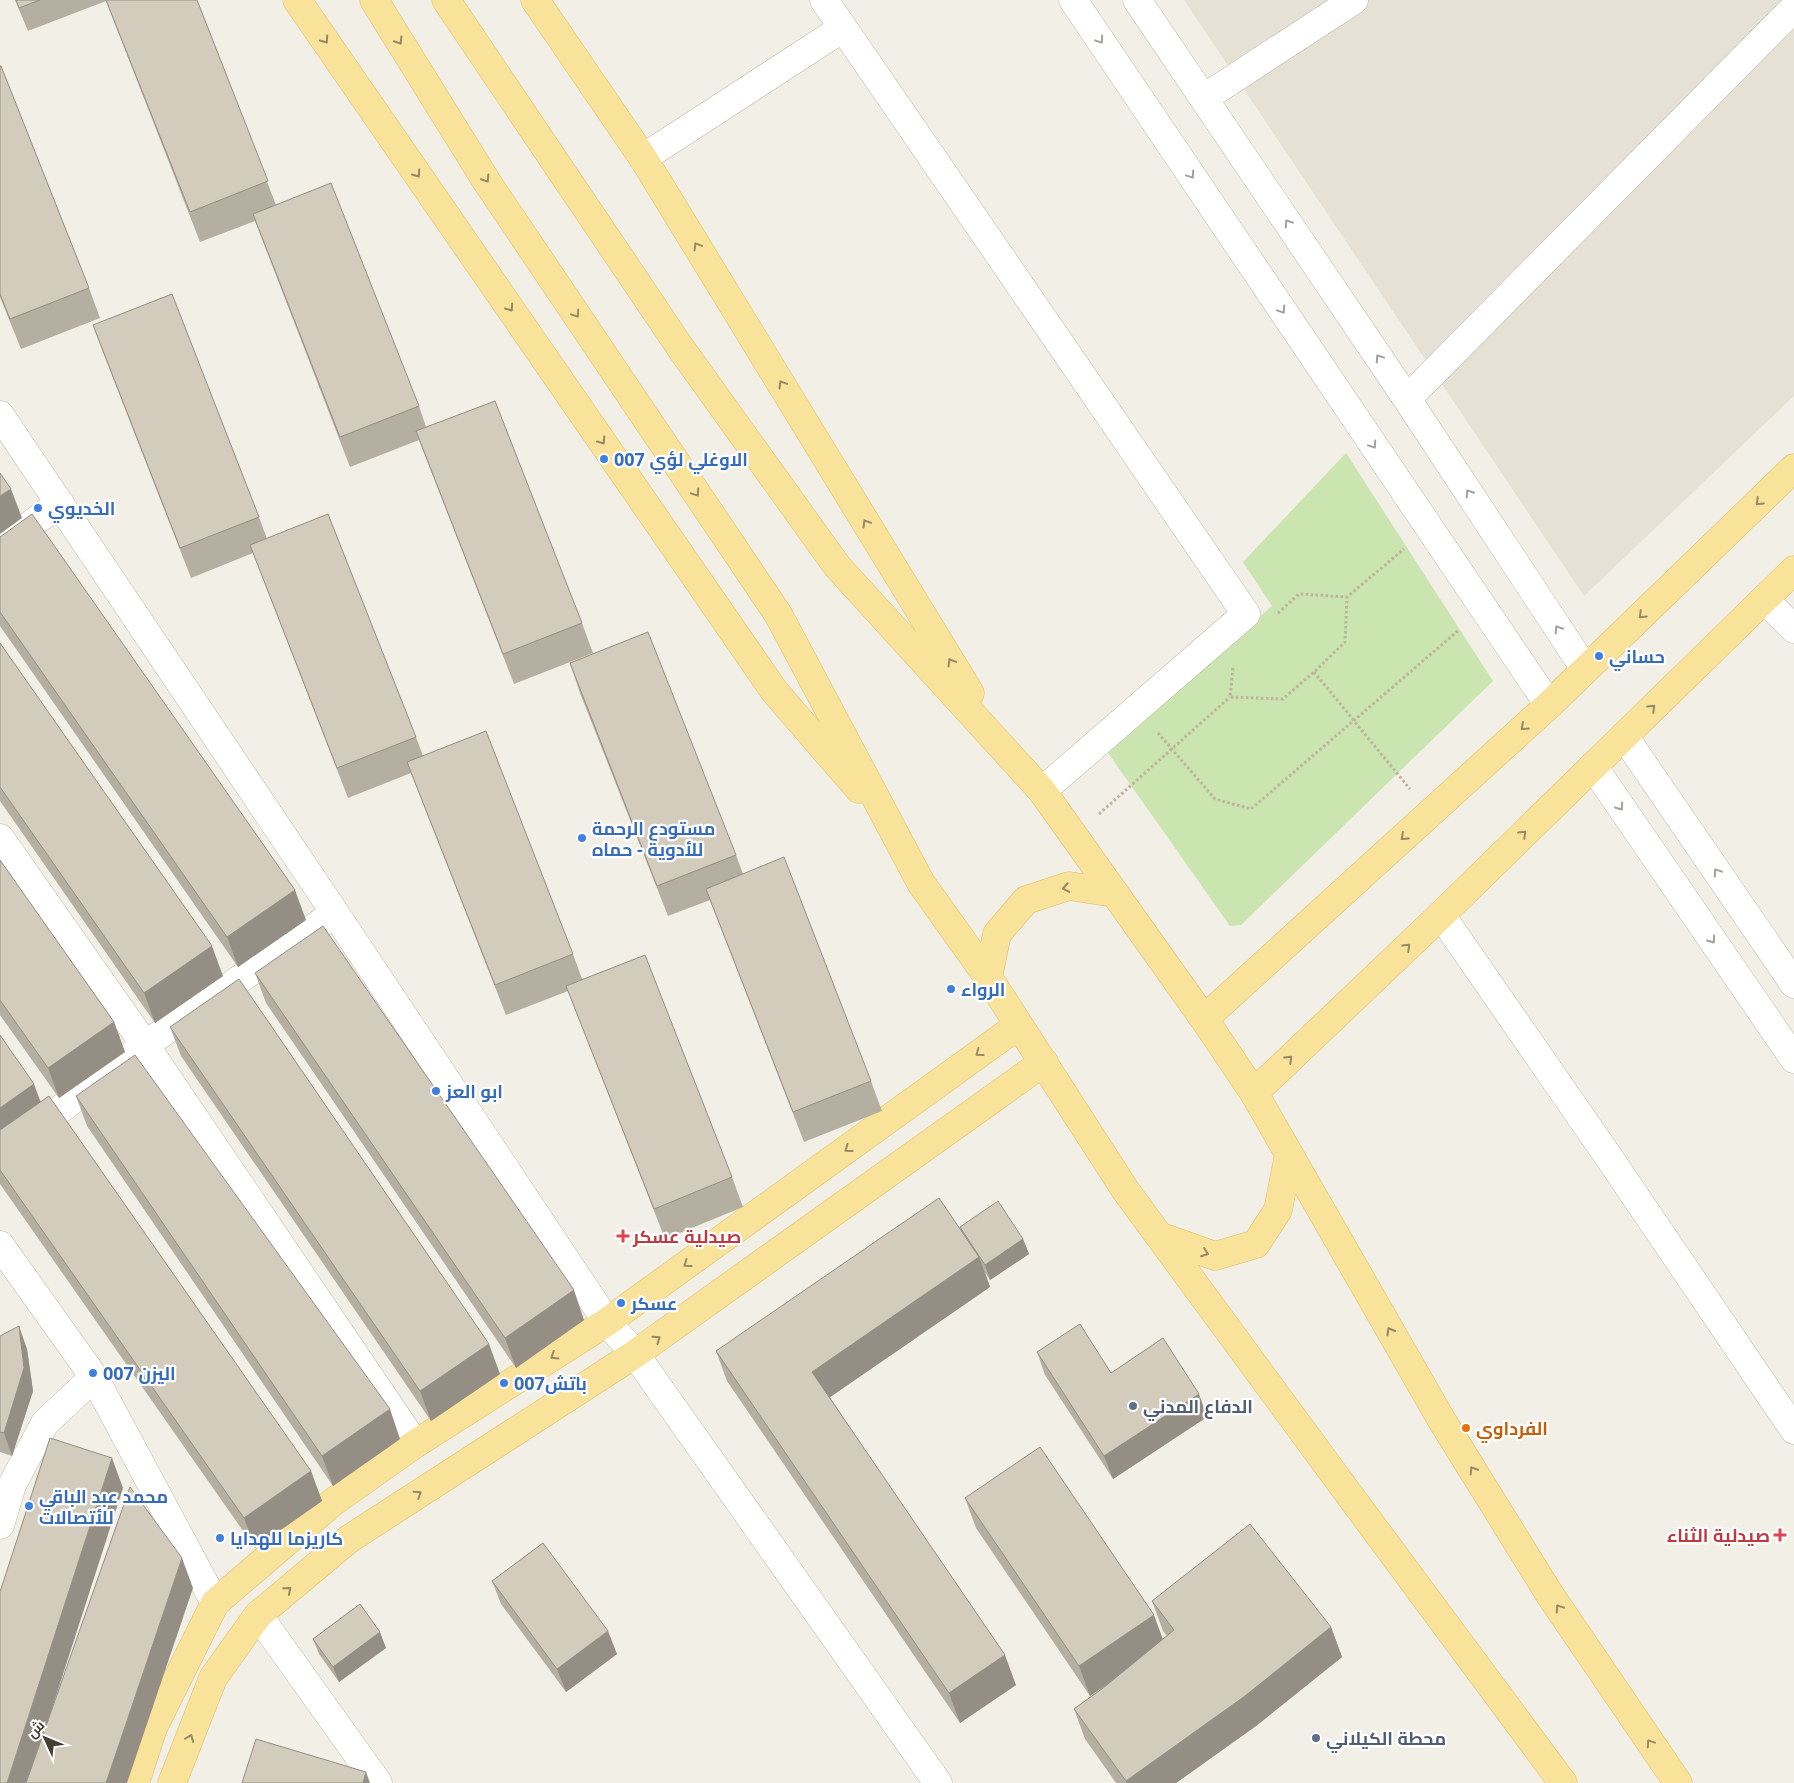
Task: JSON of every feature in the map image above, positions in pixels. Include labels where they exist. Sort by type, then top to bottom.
[{"type":"main road","points":[[297,0],[775,692],[891,826]]},
{"type":"main road","points":[[374,0],[487,182],[778,614],[921,883],[988,977],[1126,1191],[1563,1783]]},
{"type":"main road","points":[[446,0],[682,350],[837,566],[1042,791],[1204,1019],[1254,1093],[1441,1419],[1540,1578],[1678,1783]]},
{"type":"main road","points":[[535,0],[643,158],[1004,748]]},
{"type":"main road","points":[[1204,1019],[1549,705],[1794,468]]},
{"type":"main road","points":[[1254,1093],[1441,915],[1794,570]]},
{"type":"main road","points":[[988,977],[998,934],[1026,900],[1069,886],[1114,893]]},
{"type":"main road","points":[[135,1783],[153,1728],[215,1603],[333,1502],[416,1444],[607,1322],[1019,1025]]},
{"type":"main road","points":[[172,1783],[213,1678],[258,1615],[349,1539],[635,1354],[1044,1062]]},
{"type":"main road","points":[[1160,1236],[1215,1256],[1256,1244],[1278,1210],[1289,1154]]},
{"type":"street","points":[[824,0],[1246,614],[1042,791]]},
{"type":"street","points":[[1073,0],[1549,705]]},
{"type":"street","points":[[1137,0],[1407,399],[1585,669]]},
{"type":"street","points":[[1204,98],[1354,0]]},
{"type":"street","points":[[1407,399],[1794,8]]},
{"type":"street","points":[[643,158],[843,28]]},
{"type":"street","points":[[0,415],[336,913],[607,1322],[635,1354],[938,1783]]},
{"type":"street","points":[[0,547],[60,503]]},
{"type":"street","points":[[1764,599],[1794,629]]},
{"type":"street","points":[[1624,736],[1794,984]]},
{"type":"street","points":[[1593,766],[1794,1059]]},
{"type":"street","points":[[0,838],[145,1046],[416,1444]]},
{"type":"street","points":[[0,1155],[145,1046],[336,913]]},
{"type":"street","points":[[1441,915],[1794,1430]]},
{"type":"street","points":[[0,1245],[94,1377],[215,1603]]},
{"type":"street","points":[[0,1525],[12,1485],[45,1423],[94,1377]]},
{"type":"street","points":[[258,1615],[378,1783]]},
{"type":"path","points":[[1278,614],[1299,594],[1347,597],[1429,528]]},
{"type":"path","points":[[1230,697],[1283,699],[1345,642],[1347,597]]},
{"type":"path","points":[[1136,708],[1215,800],[1251,809],[1484,608]]},
{"type":"path","points":[[1074,836],[1230,697],[1234,661]]},
{"type":"path","points":[[1314,672],[1430,813]]},
{"type":"shaded area","points":[[1184,0],[1794,0],[1794,396],[1584,596]]},
{"type":"green space","points":[[1346,453],[1493,681],[1241,925],[1230,926],[1106,750],[1272,606],[1243,562]]},
{"type":"building","points":[[16,0],[40,0],[19,8]]},
{"type":"building","points":[[106,0],[197,0],[268,181],[190,212]]},
{"type":"building","points":[[0,66],[89,288],[10,319],[0,294]]},
{"type":"building","points":[[331,183],[419,406],[340,437],[253,214]]},
{"type":"building","points":[[172,294],[259,517],[180,548],[93,325]]},
{"type":"building","points":[[495,401],[582,623],[503,654],[416,431]]},
{"type":"building","points":[[0,473],[11,489],[0,496]]},
{"type":"building","points":[[32,514],[295,890],[227,937],[0,612],[0,537]]},
{"type":"building","points":[[328,514],[416,737],[337,768],[250,545]]},
{"type":"building","points":[[648,632],[736,855],[657,886],[570,663]]},
{"type":"building","points":[[0,643],[212,946],[144,993],[0,787]]},
{"type":"building","points":[[486,731],[573,954],[495,985],[407,762]]},
{"type":"building","points":[[784,857],[871,1081],[793,1112],[706,889]]},
{"type":"building","points":[[0,860],[114,1022],[48,1068],[0,1000]]},
{"type":"building","points":[[323,926],[574,1290],[505,1338],[255,973]]},
{"type":"building","points":[[645,955],[732,1177],[654,1209],[566,986]]},
{"type":"building","points":[[239,979],[489,1344],[420,1391],[170,1027]]},
{"type":"building","points":[[0,1035],[34,1084],[0,1108]]},
{"type":"building","points":[[135,1055],[390,1409],[322,1456],[76,1096]]},
{"type":"building","points":[[49,1096],[311,1471],[244,1518],[0,1170],[0,1130]]},
{"type":"building","points":[[939,1198],[979,1257],[812,1372],[1005,1655],[949,1693],[716,1351]]},
{"type":"building","points":[[998,1201],[1023,1239],[985,1265],[960,1227]]},
{"type":"building","name":"الدفاع المدني","points":[[1080,1324],[1111,1373],[1163,1338],[1199,1394],[1104,1456],[1037,1352]]},
{"type":"building","points":[[19,1326],[24,1368],[4,1433],[0,1432],[0,1336]]},
{"type":"building","points":[[50,1438],[112,1458],[7,1783],[0,1783],[0,1592]]},
{"type":"building","points":[[1040,1447],[1154,1615],[1079,1666],[965,1498]]},
{"type":"building","points":[[130,1487],[182,1558],[106,1783],[26,1783]]},
{"type":"building","points":[[1250,1524],[1331,1627],[1245,1696],[1126,1781],[1074,1709],[1174,1630],[1152,1601]]},
{"type":"building","points":[[543,1543],[608,1631],[557,1669],[492,1581]]},
{"type":"building","points":[[360,1604],[380,1632],[333,1667],[313,1639]]},
{"type":"building","points":[[256,1739],[366,1772],[363,1783],[242,1783]]},
{"type":"place","name":"الاوغلي لؤي 007","points":[[604,459]]},
{"type":"place","name":"الخديوي","points":[[38,508]]},
{"type":"place","name":"حساني","points":[[1599,656]]},
{"type":"place","name":"مستودع الرحمة للأدوية - حماه","points":[[582,838]]},
{"type":"place","name":"الرواء","points":[[951,989]]},
{"type":"place","name":"ابو العز","points":[[436,1091]]},
{"type":"place","name":"صيدلية عسكر","points":[[623,1236]]},
{"type":"place","name":"عسكر","points":[[621,1303]]},
{"type":"place","name":"اليزن 007","points":[[93,1373]]},
{"type":"place","name":"باتش007","points":[[504,1383]]},
{"type":"place","name":"الدفاع المدني","points":[[1133,1406]]},
{"type":"place","name":"الفرداوي","points":[[1466,1428]]},
{"type":"place","name":"محمد عبد الباقي للأتصالات","points":[[29,1506]]},
{"type":"place","name":"صيدلية الثناء","points":[[1780,1535]]},
{"type":"place","name":"كاريزما للهدايا","points":[[220,1538]]},
{"type":"place","name":"محطة الكيلاني","points":[[1316,1738]]}]
